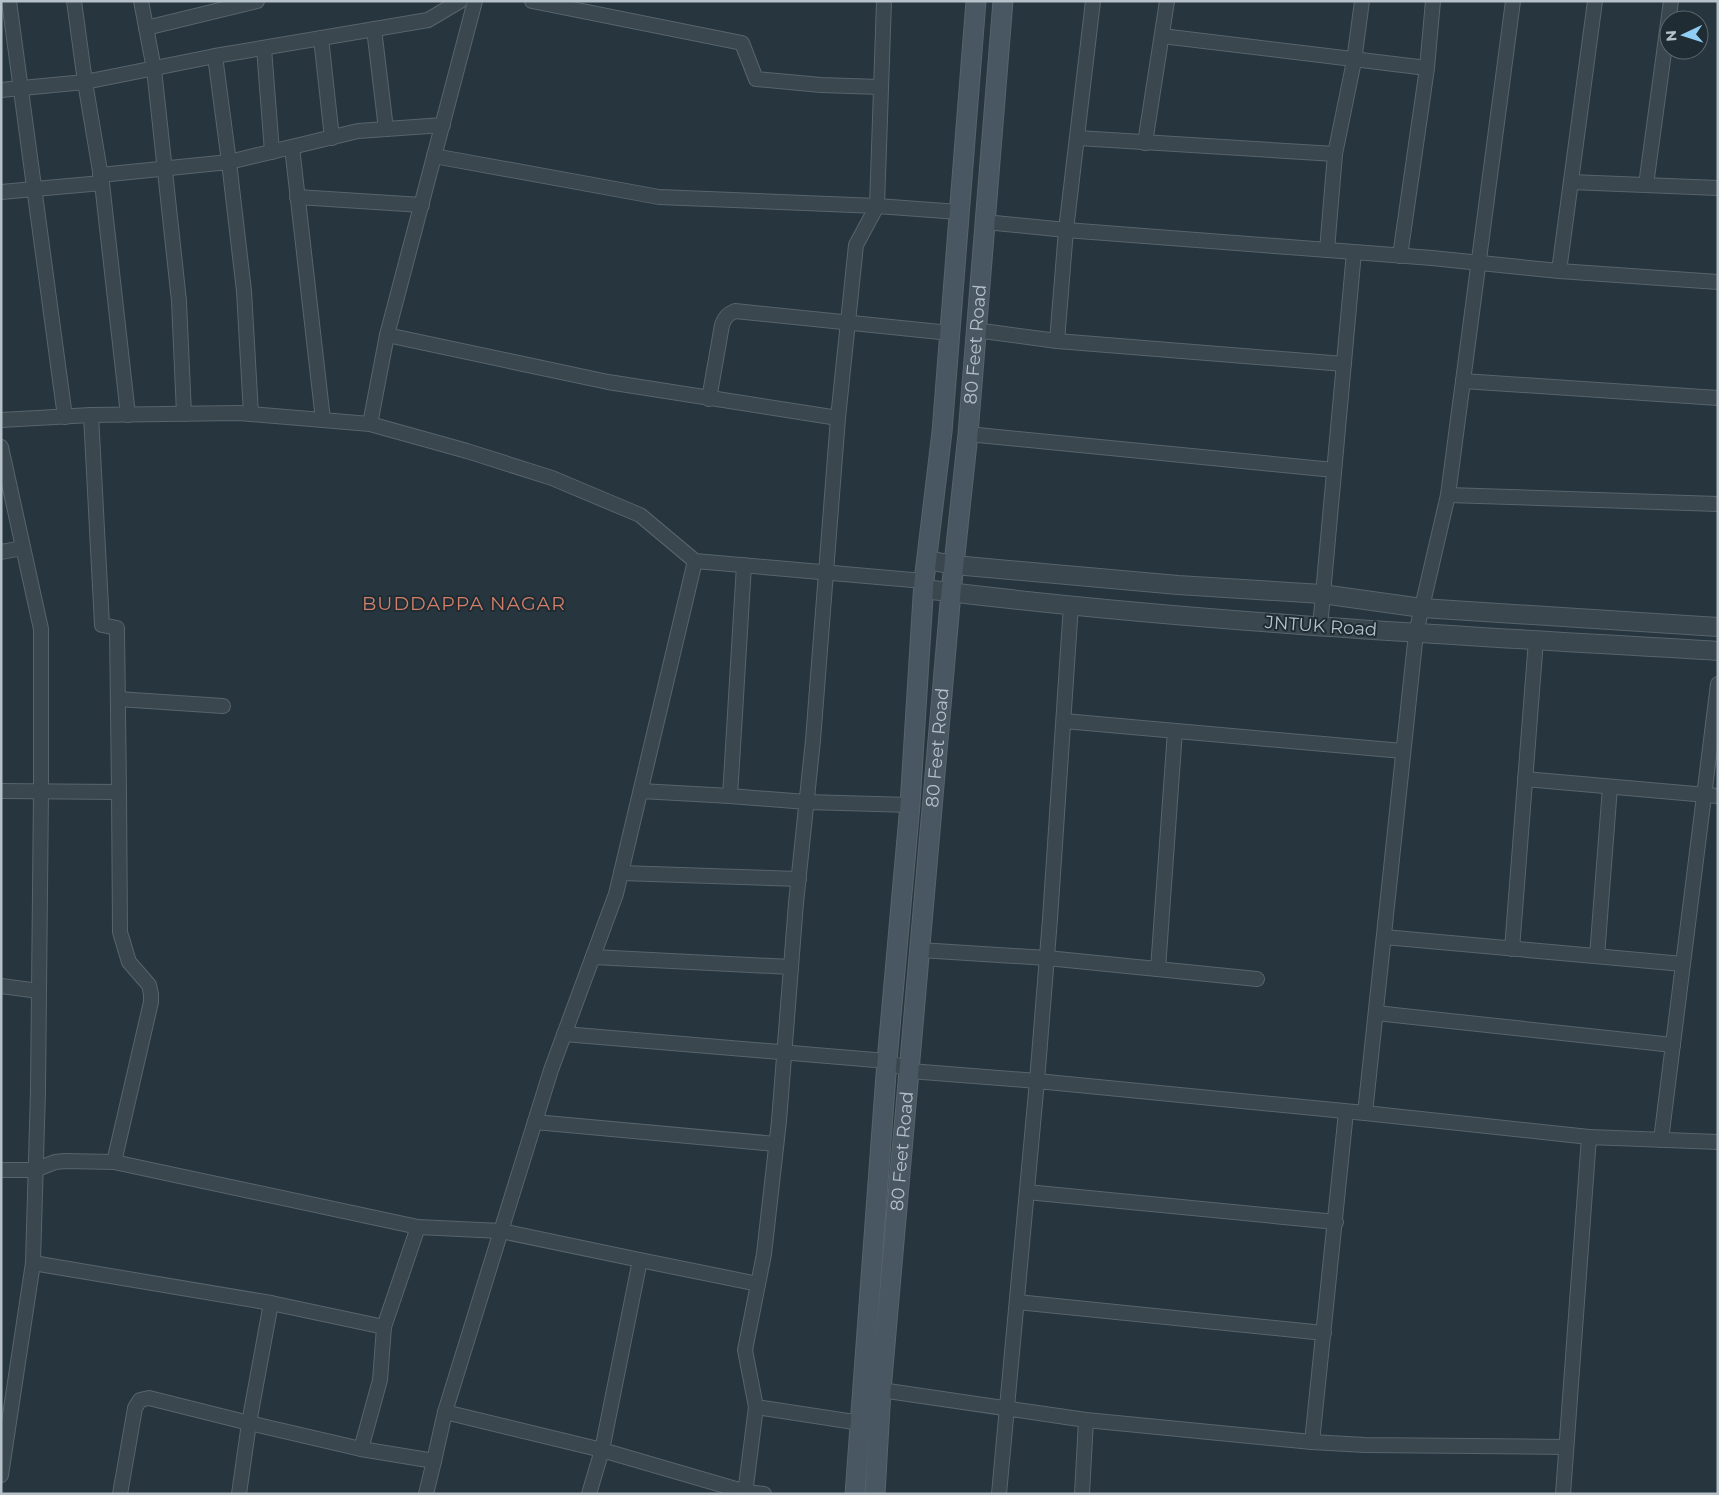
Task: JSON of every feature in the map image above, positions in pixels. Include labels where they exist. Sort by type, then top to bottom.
[{"type":"main road","name":"80 Feet Road","points":[[855,1494],[887,1061],[910,805],[924,585],[942,432],[976,1]]},
{"type":"main road","name":"80 Feet Road","points":[[875,1494],[881,1390],[951,592],[968,434],[1003,1]]},
{"type":"street","points":[[9,1],[65,417]]},
{"type":"street","points":[[74,1],[101,179],[128,414]]},
{"type":"street","points":[[141,1],[154,69],[179,301],[184,414]]},
{"type":"street","points":[[146,28],[257,1]]},
{"type":"street","points":[[1,90],[85,82],[215,56],[428,20],[460,1]]},
{"type":"street","points":[[370,424],[388,335],[475,1]]},
{"type":"street","points":[[532,1],[742,43],[756,79],[820,85],[880,87]]},
{"type":"street","points":[[745,1493],[756,1407],[745,1350],[764,1254],[776,1144],[813,740],[838,418],[856,245],[876,206],[884,1]]},
{"type":"street","points":[[1057,341],[1066,230],[1093,1]]},
{"type":"street","points":[[1145,143],[1167,1]]},
{"type":"street","points":[[1327,250],[1335,154],[1354,61],[1362,1]]},
{"type":"street","points":[[1400,256],[1427,68],[1433,1]]},
{"type":"street","points":[[1365,1113],[1416,633],[1448,495],[1513,1]]},
{"type":"street","points":[[1559,270],[1595,1]]},
{"type":"street","points":[[1646,185],[1671,1]]},
{"type":"street","points":[[374,29],[386,129]]},
{"type":"street","points":[[1162,36],[1354,61],[1427,68]]},
{"type":"street","points":[[321,38],[332,138]]},
{"type":"street","points":[[264,48],[272,152]]},
{"type":"street","points":[[215,56],[244,291],[251,414]]},
{"type":"street","points":[[1,192],[34,189],[164,168],[229,162],[358,131],[443,125]]},
{"type":"street","points":[[1078,138],[1335,154]]},
{"type":"street","points":[[292,147],[322,420]]},
{"type":"street","points":[[434,156],[659,197],[876,206],[959,212]]},
{"type":"street","points":[[1571,182],[1718,188]]},
{"type":"street","points":[[297,197],[422,205]]},
{"type":"street","points":[[985,222],[1718,282]]},
{"type":"street","points":[[1320,627],[1354,252]]},
{"type":"street","points":[[708,399],[722,325],[729,314],[741,311],[950,333]]},
{"type":"street","points":[[976,330],[1057,341],[1344,364]]},
{"type":"street","points":[[388,335],[608,382],[838,418]]},
{"type":"street","points":[[1463,381],[1718,398]]},
{"type":"street","points":[[1,420],[128,414],[251,414],[370,424],[467,451],[552,478],[640,515],[695,561],[825,571],[924,585]]},
{"type":"street","points":[[91,415],[102,625],[117,628],[120,932],[126,955],[149,985],[151,994],[151,1002],[114,1162]]},
{"type":"street","points":[[968,434],[1334,470]]},
{"type":"street","points":[[1,447],[41,628],[39,991],[32,1263],[1,1475]]},
{"type":"street","points":[[1448,495],[1718,504]]},
{"type":"street","points":[[1,552],[23,548]]},
{"type":"street","name":"JNTUK Road","points":[[927,560],[954,565],[1178,585],[1322,594],[1422,608],[1718,628]]},
{"type":"street","points":[[426,1494],[445,1412],[551,1070],[616,894],[695,561]]},
{"type":"street","points":[[730,796],[744,565]]},
{"type":"street","name":"JNTUK Road","points":[[924,585],[951,592],[1071,606],[1320,627],[1718,652]]},
{"type":"street","points":[[1000,1494],[1006,1409],[1037,1081],[1071,606]]},
{"type":"street","points":[[1512,949],[1536,640]]},
{"type":"street","points":[[1661,1140],[1683,964],[1711,796],[1718,684]]},
{"type":"street","points":[[118,699],[223,706]]},
{"type":"street","points":[[1064,721],[1403,751]]},
{"type":"street","points":[[1158,969],[1175,731]]},
{"type":"street","points":[[1525,779],[1711,796]]},
{"type":"street","points":[[1597,956],[1610,787]]},
{"type":"street","points":[[641,790],[807,802],[910,805]]},
{"type":"street","points":[[1,791],[119,792]]},
{"type":"street","points":[[621,873],[799,879]]},
{"type":"street","points":[[1384,937],[1683,964]]},
{"type":"street","points":[[920,950],[1046,958],[1257,979]]},
{"type":"street","points":[[593,957],[791,967]]},
{"type":"street","points":[[1,986],[39,991]]},
{"type":"street","points":[[1376,1013],[1673,1045]]},
{"type":"street","points":[[564,1034],[887,1061],[910,1071],[1037,1081],[1590,1137],[1718,1142]]},
{"type":"street","points":[[1312,1442],[1346,1112]]},
{"type":"street","points":[[535,1122],[776,1144]]},
{"type":"street","points":[[1563,1494],[1590,1137]]},
{"type":"street","points":[[1,1170],[35,1170],[55,1162],[114,1162],[418,1227],[501,1231],[758,1284]]},
{"type":"street","points":[[1027,1192],[1336,1222]]},
{"type":"street","points":[[361,1449],[380,1380],[384,1327],[418,1227]]},
{"type":"street","points":[[589,1494],[602,1450],[640,1260]]},
{"type":"street","points":[[32,1263],[271,1304],[384,1327]]},
{"type":"street","points":[[1017,1302],[1324,1333]]},
{"type":"street","points":[[239,1494],[249,1423],[271,1304]]},
{"type":"street","points":[[881,1390],[1086,1420],[1312,1442],[1365,1445],[1566,1447]]},
{"type":"street","points":[[120,1494],[135,1408],[140,1400],[149,1398],[361,1449],[434,1461]]},
{"type":"street","points":[[756,1407],[861,1423]]},
{"type":"street","points":[[445,1412],[602,1450],[745,1493],[764,1494]]},
{"type":"street","points":[[1082,1494],[1086,1420]]},
{"type":"district","name":"BUDDAPPA NAGAR","points":[[464,603]]}]
